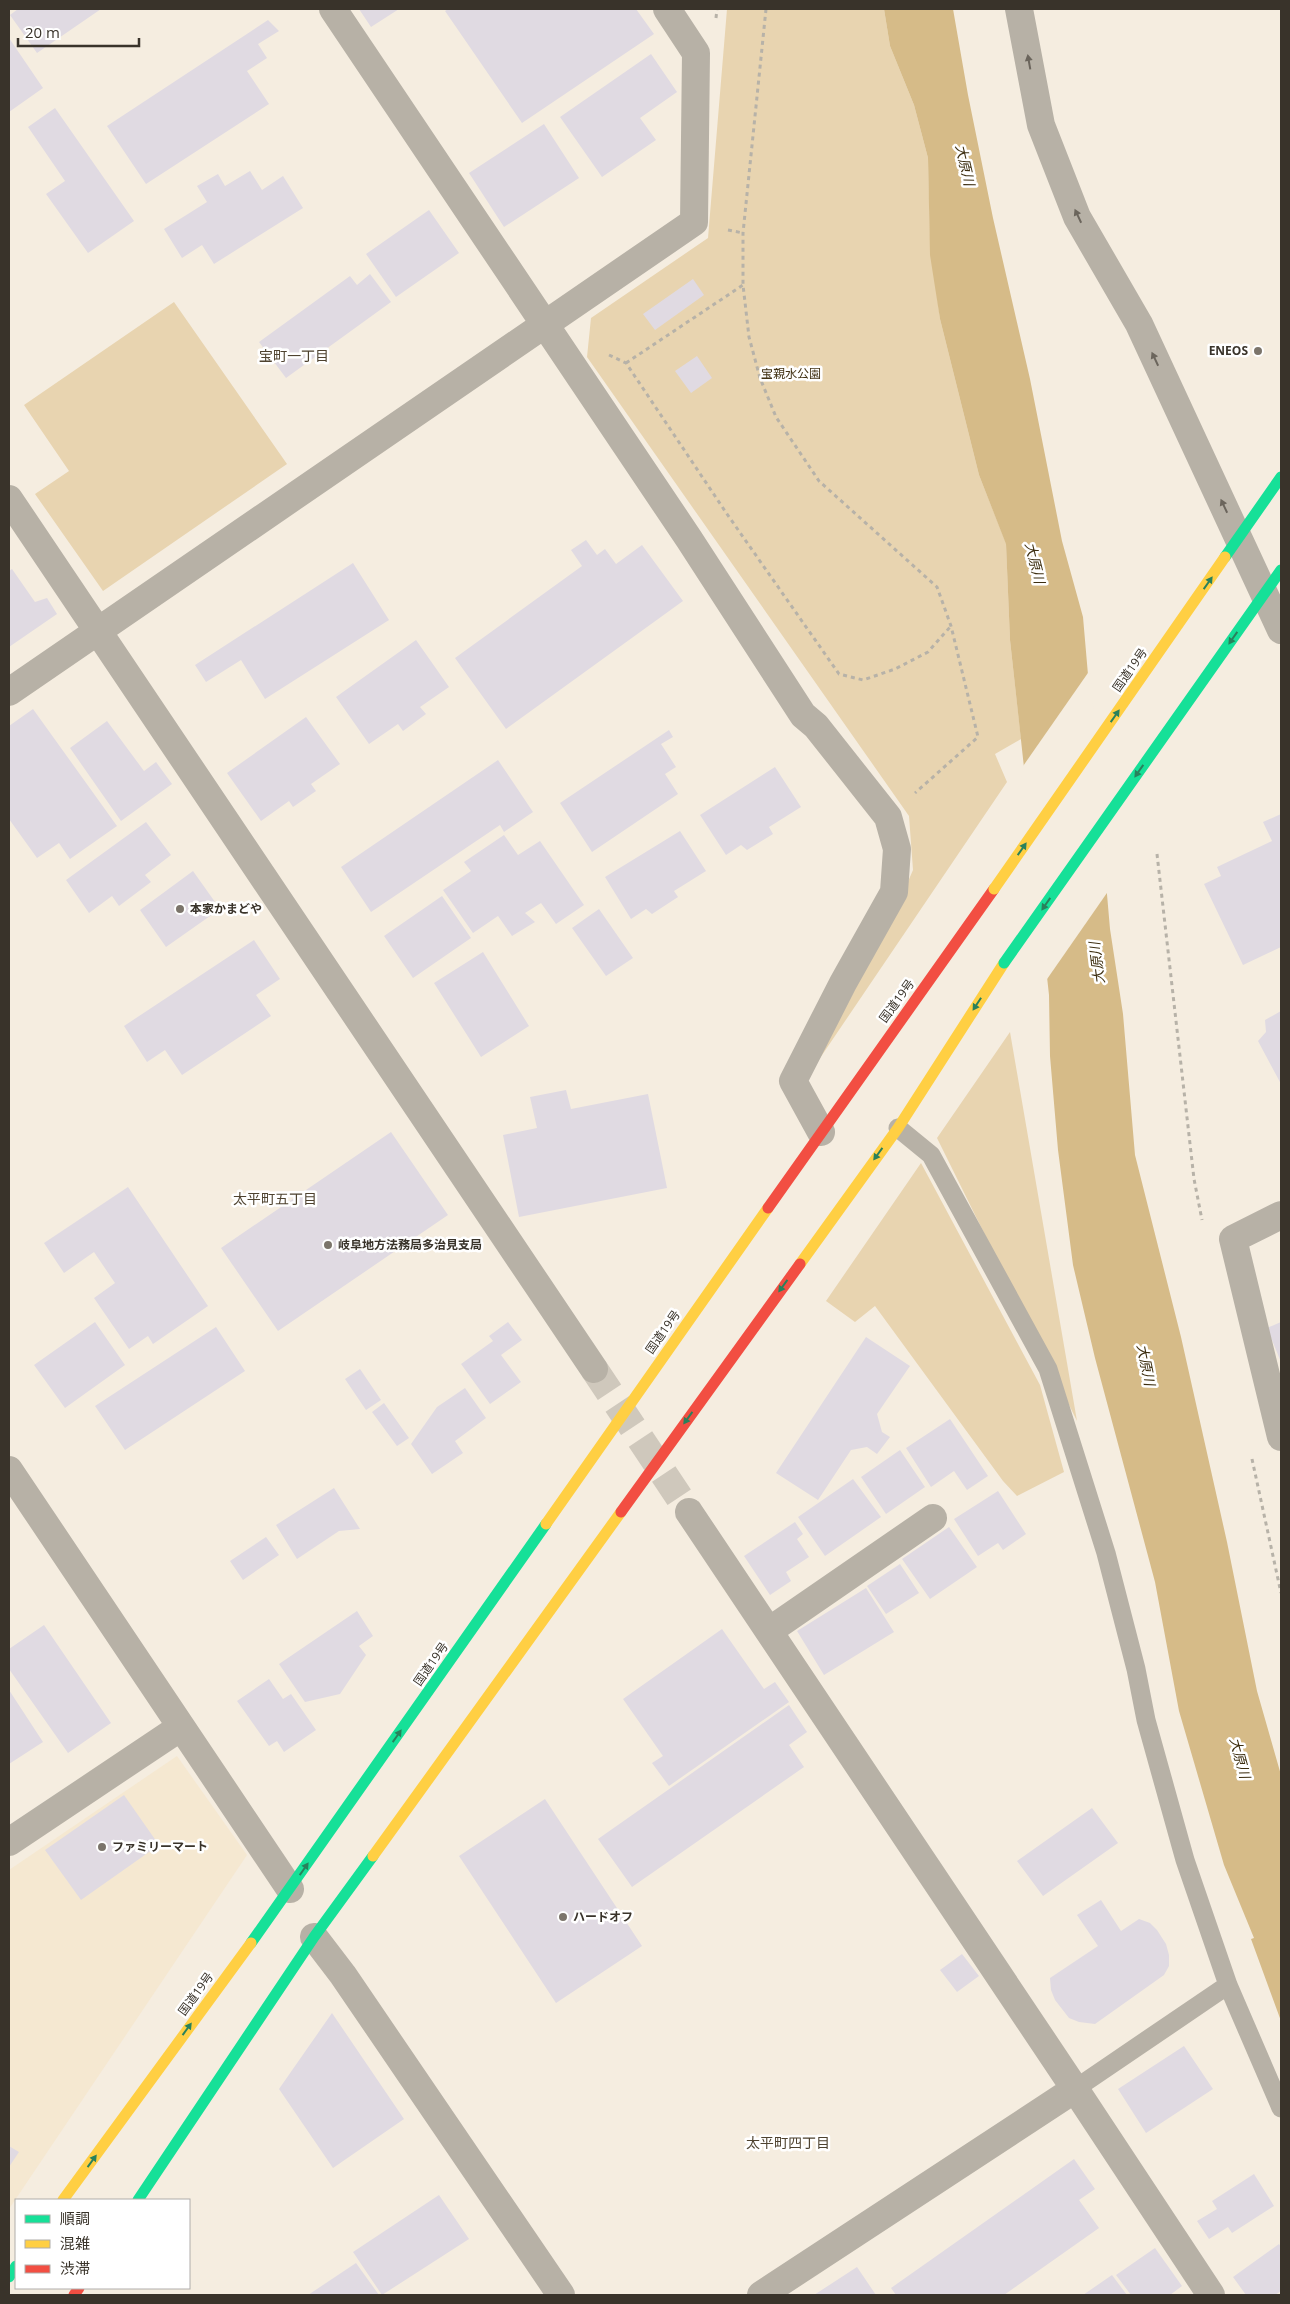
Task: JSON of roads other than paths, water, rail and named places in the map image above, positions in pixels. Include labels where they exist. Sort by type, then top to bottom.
[{"type":"highway","name":"国道19号","points":[[65,2199],[290,1889],[821,1132],[994,889],[1281,477]]},
{"type":"highway","points":[[139,2199],[314,1937],[898,1128],[1004,963],[1281,570]]},
{"type":"street","points":[[333,9],[546,324],[803,715],[816,726],[888,817],[896,849],[894,892],[793,1080],[821,1132]]},
{"type":"street","points":[[9,692],[694,222],[696,53],[667,9]]},
{"type":"street","points":[[1020,9],[1041,125],[1078,217],[1139,324],[1281,630]]},
{"type":"street","points":[[9,499],[594,1369]]},
{"type":"street","points":[[1281,1215],[1232,1239],[1281,1437]]},
{"type":"street","points":[[9,1470],[290,1889]]},
{"type":"street","points":[[689,1512],[1211,2295]]},
{"type":"street","points":[[769,1631],[933,1518]]},
{"type":"street","points":[[9,1842],[181,1727]]},
{"type":"street","points":[[314,1937],[348,1983],[561,2295]]},
{"type":"street","points":[[761,2295],[1075,2089]]},
{"type":"lane","points":[[898,1128],[931,1155],[1048,1369],[1106,1553],[1136,1669],[1146,1720],[1186,1860],[1228,1985],[1281,2108]]},
{"type":"lane","points":[[1075,2089],[1228,1985]]},
{"type":"water","name":"大原川","points":[[884,9],[953,9],[993,218],[1030,379],[1062,541],[1083,617],[1110,929],[1123,1014],[1135,1155],[1181,1337],[1227,1542],[1257,1691],[1281,1775],[1281,2021],[1251,1939],[1254,1938],[1224,1865],[1179,1711],[1155,1582],[1095,1358],[1073,1265],[1058,1150],[1050,1056],[1049,995],[1010,640],[1006,544],[979,475],[940,319],[930,255],[928,158],[914,105],[890,46]]},
{"type":"tunnel","points":[[594,1369],[689,1512]]},
{"type":"place","name":"ENEOS","points":[[1258,351]]},
{"type":"place","name":"本家かまどや","points":[[180,909]]},
{"type":"place","name":"岐阜地方法務局多治見支局","points":[[328,1245]]},
{"type":"place","name":"ファミリーマート","points":[[102,1847]]},
{"type":"place","name":"ハードオフ","points":[[563,1917]]},
{"type":"district","name":"宝町一丁目","points":[[294,356]]},
{"type":"district","name":"太平町五丁目","points":[[275,1199]]},
{"type":"district","name":"太平町四丁目","points":[[788,2143]]},
{"type":"park label","name":"宝親水公園","points":[[791,374]]}]
